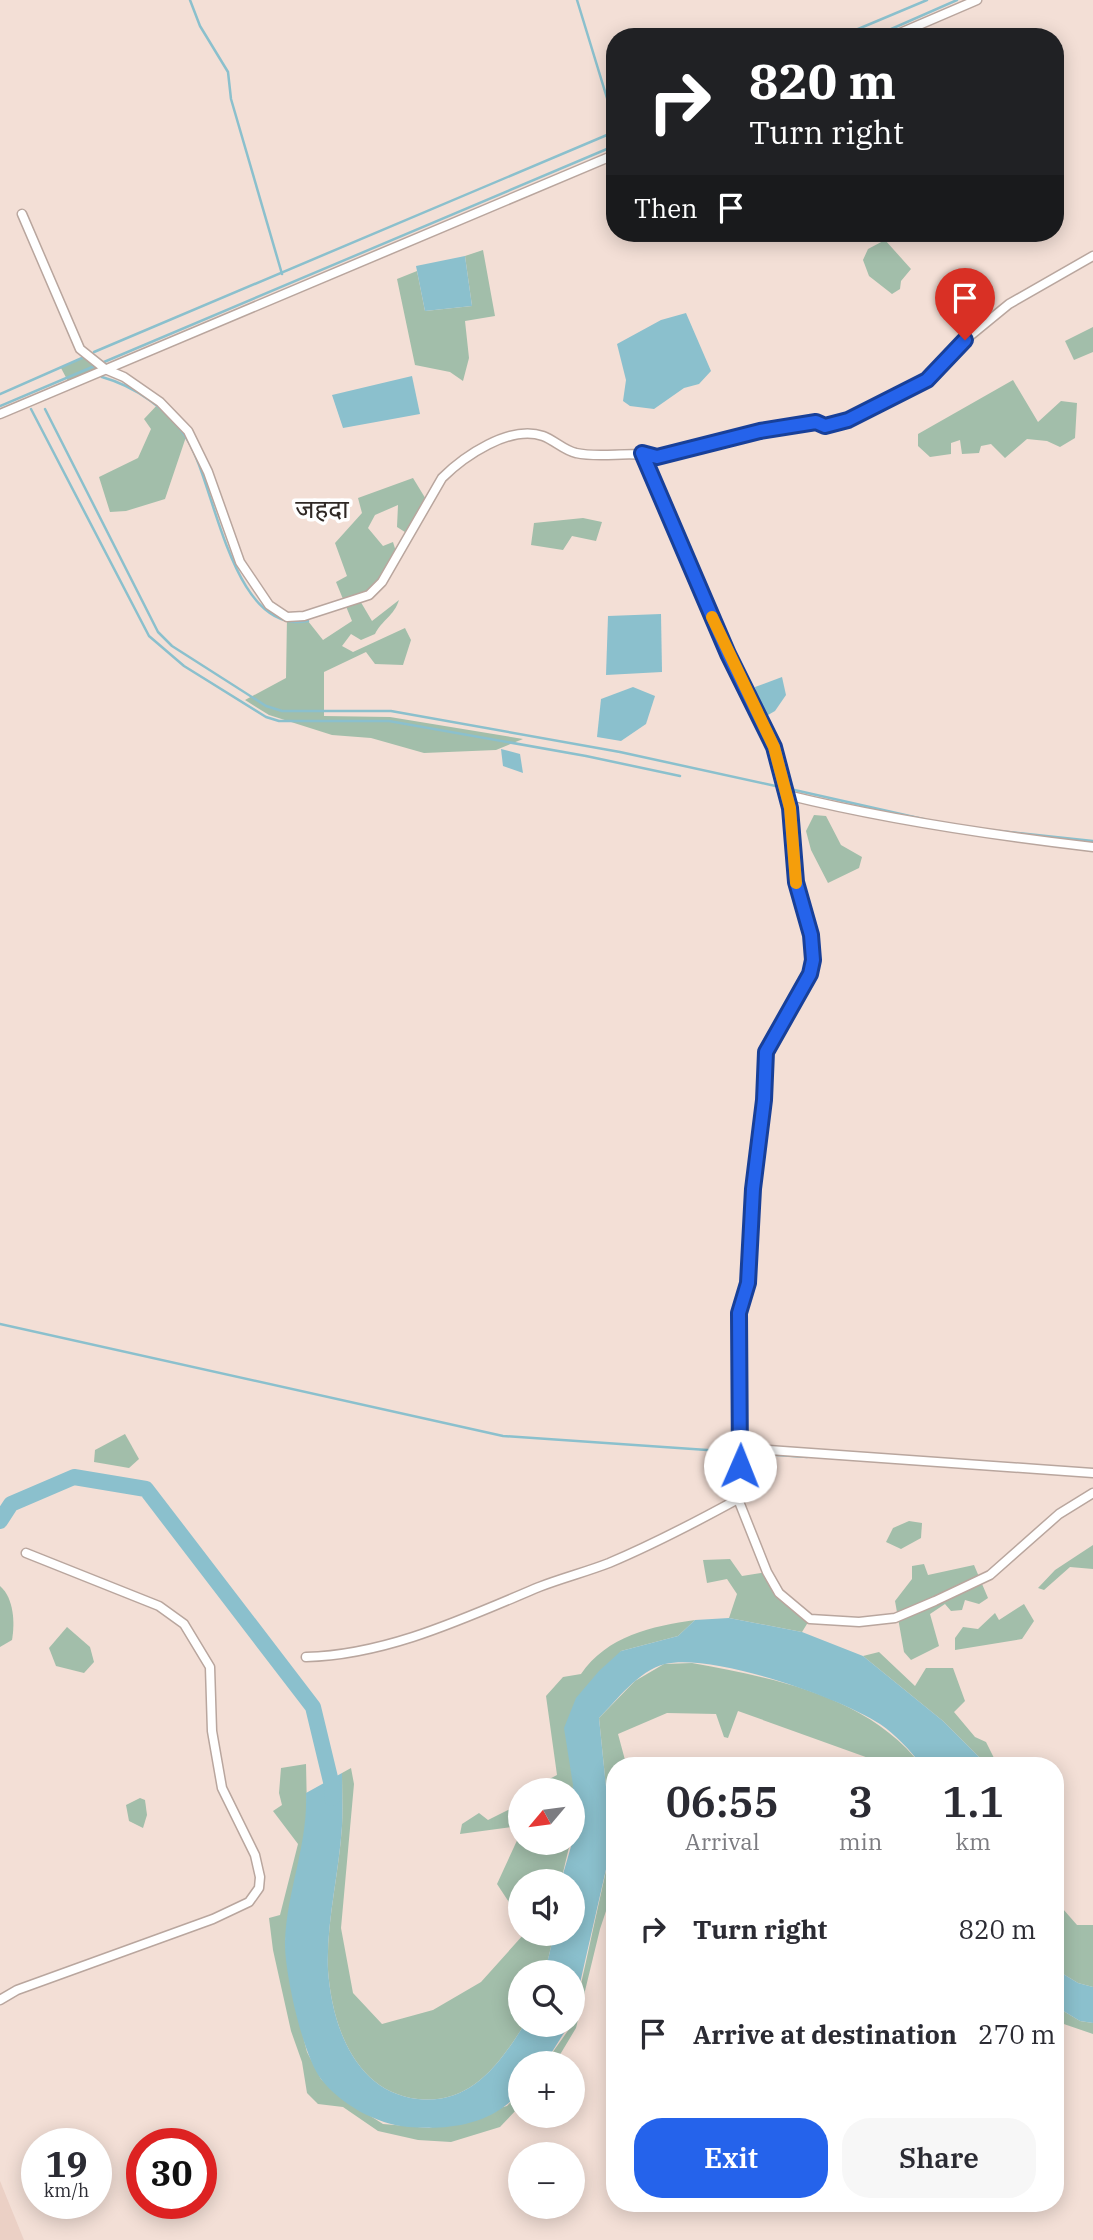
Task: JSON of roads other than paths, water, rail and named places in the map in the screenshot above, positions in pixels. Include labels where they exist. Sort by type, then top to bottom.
[{"type":"street","points":[[912,28],[977,0]]},
{"type":"street","points":[[0,414],[606,158]]},
{"type":"street","points":[[22,214],[80,349],[105,369],[124,377],[160,402],[188,431],[208,472],[240,562],[269,605],[287,617],[304,616],[369,595],[382,582],[442,478],[456,464],[484,448],[512,436],[528,433],[541,435],[575,453],[642,453],[657,457],[760,431],[816,422],[825,426],[848,420],[927,380],[965,340],[1009,304],[1093,256]]},
{"type":"street","points":[[642,453],[728,654],[774,747],[787,796],[796,882],[811,935],[813,960],[810,974],[766,1052],[764,1100],[753,1189],[748,1283],[739,1313],[738,1499],[763,1562],[779,1592],[810,1619],[859,1622],[895,1618],[990,1575],[1059,1514],[1093,1493]]},
{"type":"street","points":[[787,796],[868,815],[1002,837],[1093,847]]},
{"type":"street","points":[[740,1448],[1093,1473]]},
{"type":"street","points":[[306,1657],[328,1657],[410,1638],[474,1616],[541,1586],[607,1564],[703,1521],[738,1499]]},
{"type":"street","points":[[0,2000],[17,1990],[213,1919],[249,1902],[258,1888],[260,1877],[255,1855],[222,1788],[212,1731],[210,1667],[184,1624],[159,1605],[26,1553]]},
{"type":"water","points":[[465,256],[472,306],[425,311],[416,266]]},
{"type":"water","points":[[686,313],[711,371],[699,384],[684,388],[654,409],[630,406],[623,401],[626,380],[617,344],[661,320]]},
{"type":"water","points":[[412,376],[420,414],[343,428],[332,395]]},
{"type":"water","points":[[661,614],[662,672],[606,675],[608,616]]},
{"type":"water","points":[[782,677],[786,695],[775,711],[768,715],[758,704],[755,687]]},
{"type":"water","points":[[633,687],[655,696],[646,724],[621,741],[597,737],[601,699]]},
{"type":"water","points":[[501,749],[520,754],[523,773],[503,766]]},
{"type":"water","points":[[729,1618],[802,1632],[863,1656],[943,1721],[979,1757],[915,1757],[892,1733],[861,1713],[807,1690],[743,1671],[686,1662],[655,1668],[629,1687],[599,1718],[606,1787],[606,1869],[585,1961],[548,1960],[551,1946],[585,1946],[585,1869],[564,1869],[569,1855],[585,1855],[585,1778],[572,1778],[564,1728],[576,1698],[621,1651],[678,1636],[695,1620]]},
{"type":"water","points":[[342,1773],[342,1826],[329,1934],[328,1970],[330,1991],[342,2034],[363,2070],[378,2084],[396,2094],[418,2099],[436,2099],[453,2096],[481,2079],[493,2068],[516,2037],[561,2037],[553,2051],[508,2051],[508,2104],[496,2112],[454,2126],[424,2128],[396,2125],[360,2112],[349,2105],[329,2088],[314,2068],[296,2013],[285,1941],[289,1904],[304,1831],[306,1793]]},
{"type":"water","points":[[1064,1974],[1078,1983],[1093,1987],[1093,2023],[1080,2021],[1064,2011]]},
{"type":"waterway","points":[[190,0],[200,26],[228,72],[231,99],[282,274]]},
{"type":"waterway","points":[[577,0],[606,95]]},
{"type":"waterway","points":[[860,28],[927,0]]},
{"type":"waterway","points":[[893,28],[957,0]]},
{"type":"waterway","points":[[94,352],[606,135]]},
{"type":"waterway","points":[[104,362],[606,149]]},
{"type":"waterway","points":[[0,394],[82,358]]},
{"type":"waterway","points":[[0,406],[97,365]]},
{"type":"waterway","points":[[102,377],[126,386],[150,400],[171,418],[187,439],[197,461],[230,553],[244,582],[261,605],[282,619],[308,621]]},
{"type":"waterway","points":[[31,409],[149,636],[184,666],[266,717],[279,721],[389,721],[586,756],[680,776]]},
{"type":"waterway","points":[[45,409],[158,632],[172,646],[266,706],[282,711],[391,711],[620,752],[780,787]]},
{"type":"waterway","points":[[714,630],[729,665]]},
{"type":"waterway","points":[[790,789],[923,819]]},
{"type":"waterway","points":[[999,831],[1093,841]]},
{"type":"waterway","points":[[0,1324],[503,1436],[736,1452]]},
{"type":"waterway","points":[[747,1453],[807,1457]]},
{"type":"waterway","points":[[0,1521],[11,1504],[74,1477],[146,1489],[313,1707],[333,1790],[332,1798]]},
{"type":"district","name":"जहदा","points":[[322,508]]}]
